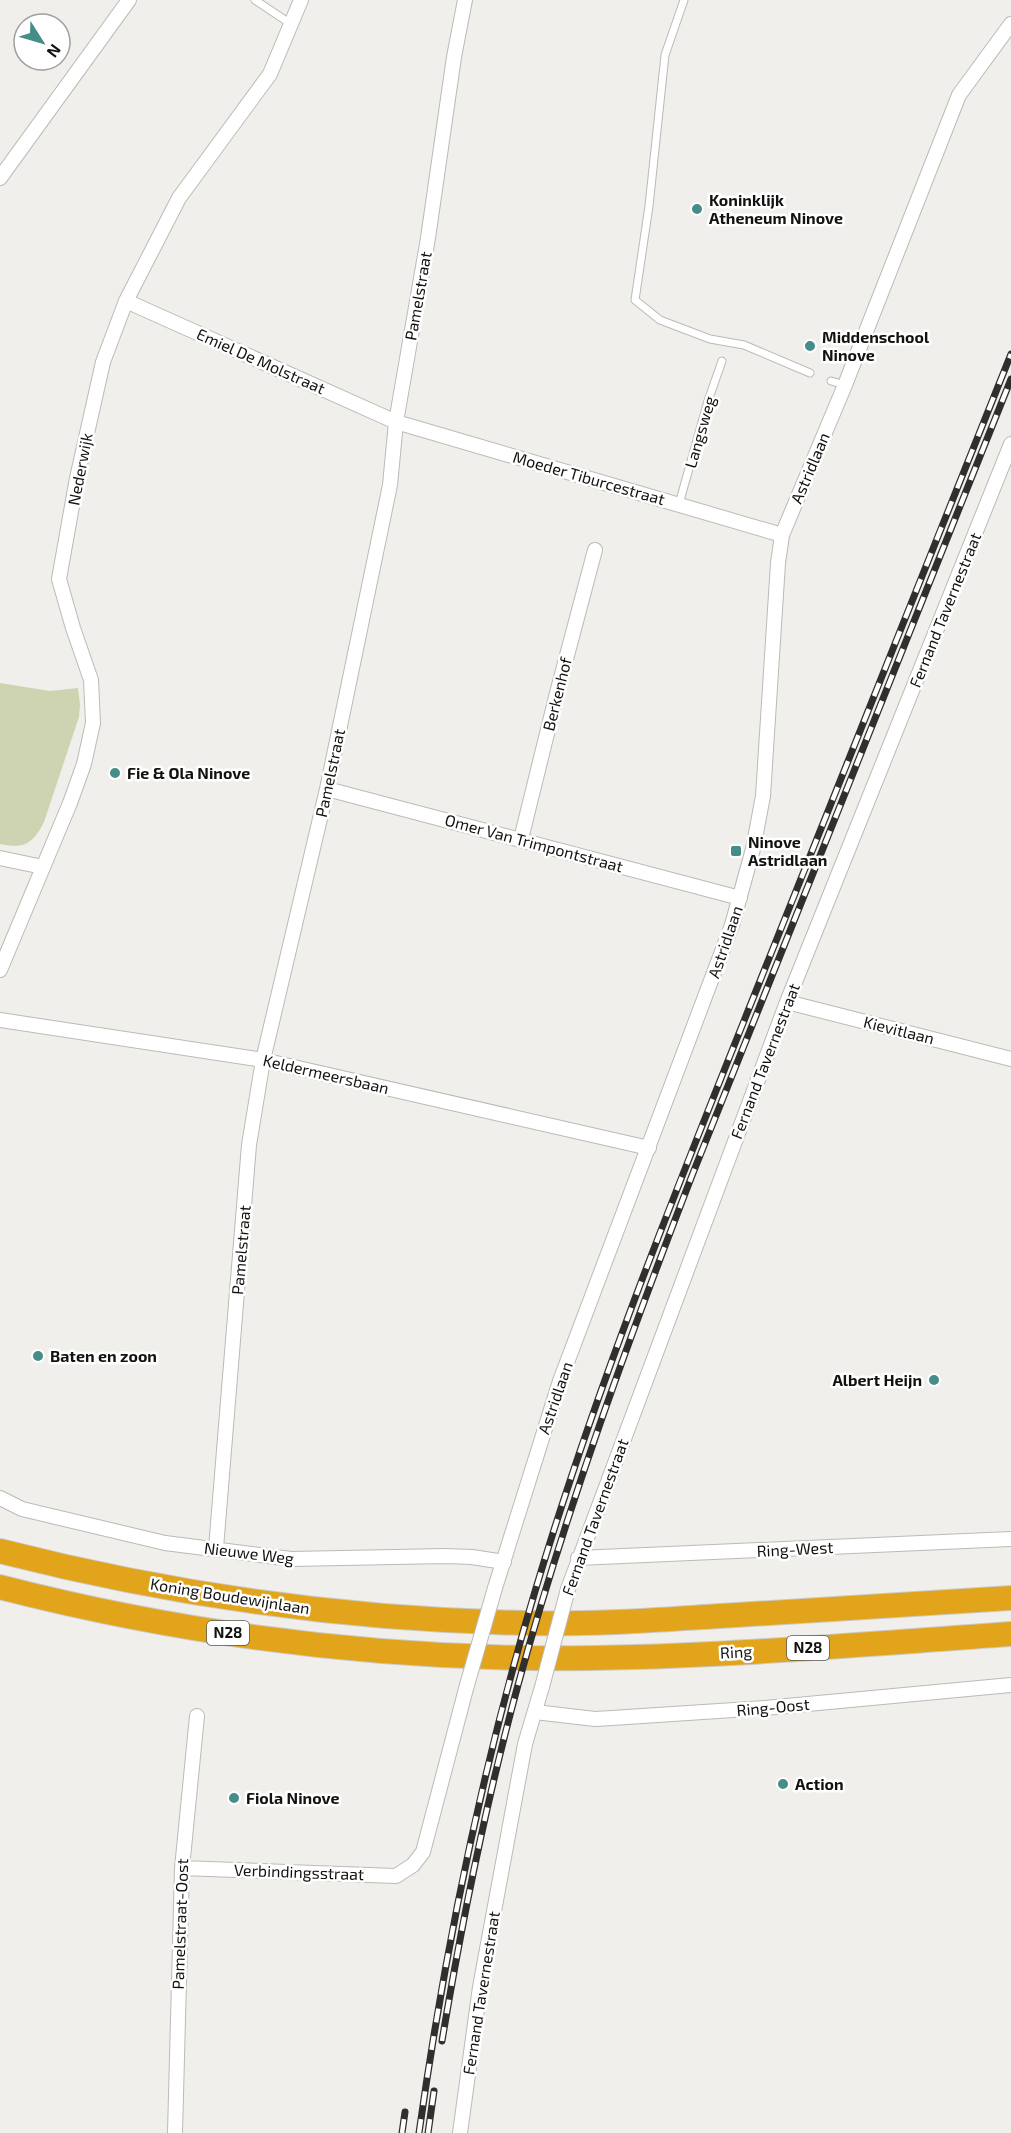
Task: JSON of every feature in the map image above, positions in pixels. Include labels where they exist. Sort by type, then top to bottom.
[{"type":"highway","name":"Koning Boudewijnlaan","points":[[0,1551],[123,1579],[240,1599],[371,1615],[463,1621],[605,1623],[1011,1598]]},
{"type":"highway","name":"Ring","points":[[0,1587],[114,1613],[241,1635],[460,1656],[604,1657],[750,1652],[1011,1634]]},
{"type":"street","points":[[0,178],[129,0]]},
{"type":"street","name":"Nederwijk","points":[[0,970],[84,764],[93,723],[91,680],[59,579],[77,478],[103,362],[126,301],[179,198],[270,74],[301,0]]},
{"type":"street","name":"Pamelstraat","points":[[216,1548],[249,1145],[263,1060],[327,789],[390,485],[396,422],[428,238],[454,57],[465,0]]},
{"type":"street","name":"Astridlaan","points":[[413,1865],[423,1852],[495,1588],[560,1381],[729,935],[740,898],[760,822],[778,563],[782,535],[845,385],[959,95],[1011,24]]},
{"type":"street","name":"Emiel De Molstraat","points":[[126,301],[396,422]]},
{"type":"street","name":"Moeder Tiburcestraat","points":[[396,422],[782,535]]},
{"type":"street","name":"Fernand Tavernestraat","points":[[460,2133],[480,1986],[525,1744],[578,1558],[787,1002],[1008,461],[1011,444]]},
{"type":"street","name":"Berkenhof","points":[[522,839],[557,693],[595,550]]},
{"type":"street","name":"Omer Van Trimpontstraat","points":[[327,789],[740,898]]},
{"type":"street","points":[[0,858],[43,867]]},
{"type":"street","name":"Kievitlaan","points":[[787,1002],[1011,1059]]},
{"type":"street","name":"Keldermeersbaan","points":[[0,1020],[263,1060],[649,1148]]},
{"type":"street","name":"Nieuwe Weg","points":[[0,1498],[22,1509],[165,1543],[291,1559],[446,1556],[504,1562]]},
{"type":"street","name":"Ring-West","points":[[578,1558],[1011,1539]]},
{"type":"street","name":"Ring-Oost","points":[[535,1712],[595,1719],[765,1708],[1011,1686]]},
{"type":"street","name":"Pamelstraat-Oost","points":[[175,2133],[182,1868],[197,1716]]},
{"type":"street","name":"Verbindingsstraat","points":[[182,1868],[396,1876],[413,1865]]},
{"type":"lane","points":[[255,0],[291,24]]},
{"type":"lane","points":[[684,0],[665,55],[650,206],[635,300],[660,320],[710,339],[744,345],[810,373]]},
{"type":"lane","name":"Langsweg","points":[[679,504],[708,401],[722,361]]},
{"type":"lane","points":[[831,381],[845,385]]},
{"type":"green space","points":[[0,683],[50,691],[78,688],[80,705],[79,717],[44,822],[32,840],[15,846],[0,844]]},
{"type":"railway","points":[[419,2133],[453,1927],[482,1791],[517,1655],[561,1507],[588,1426],[647,1267],[1011,354]]},
{"type":"railway","points":[[442,2041],[495,1773],[518,1685],[577,1490],[693,1173],[1011,379]]},
{"type":"railway","points":[[428,2133],[434,2091]]},
{"type":"railway","points":[[402,2133],[405,2112]]},
{"type":"place","name":"Koninklijk Atheneum Ninove","points":[[697,209]]},
{"type":"place","name":"Middenschool Ninove","points":[[810,346]]},
{"type":"place","name":"Fie & Ola Ninove","points":[[115,773]]},
{"type":"place","name":"Ninove Astridlaan","points":[[736,851]]},
{"type":"place","name":"Baten en zoon","points":[[38,1356]]},
{"type":"place","name":"Albert Heijn","points":[[934,1380]]},
{"type":"place","name":"Action","points":[[783,1784]]},
{"type":"place","name":"Fiola Ninove","points":[[234,1798]]}]
